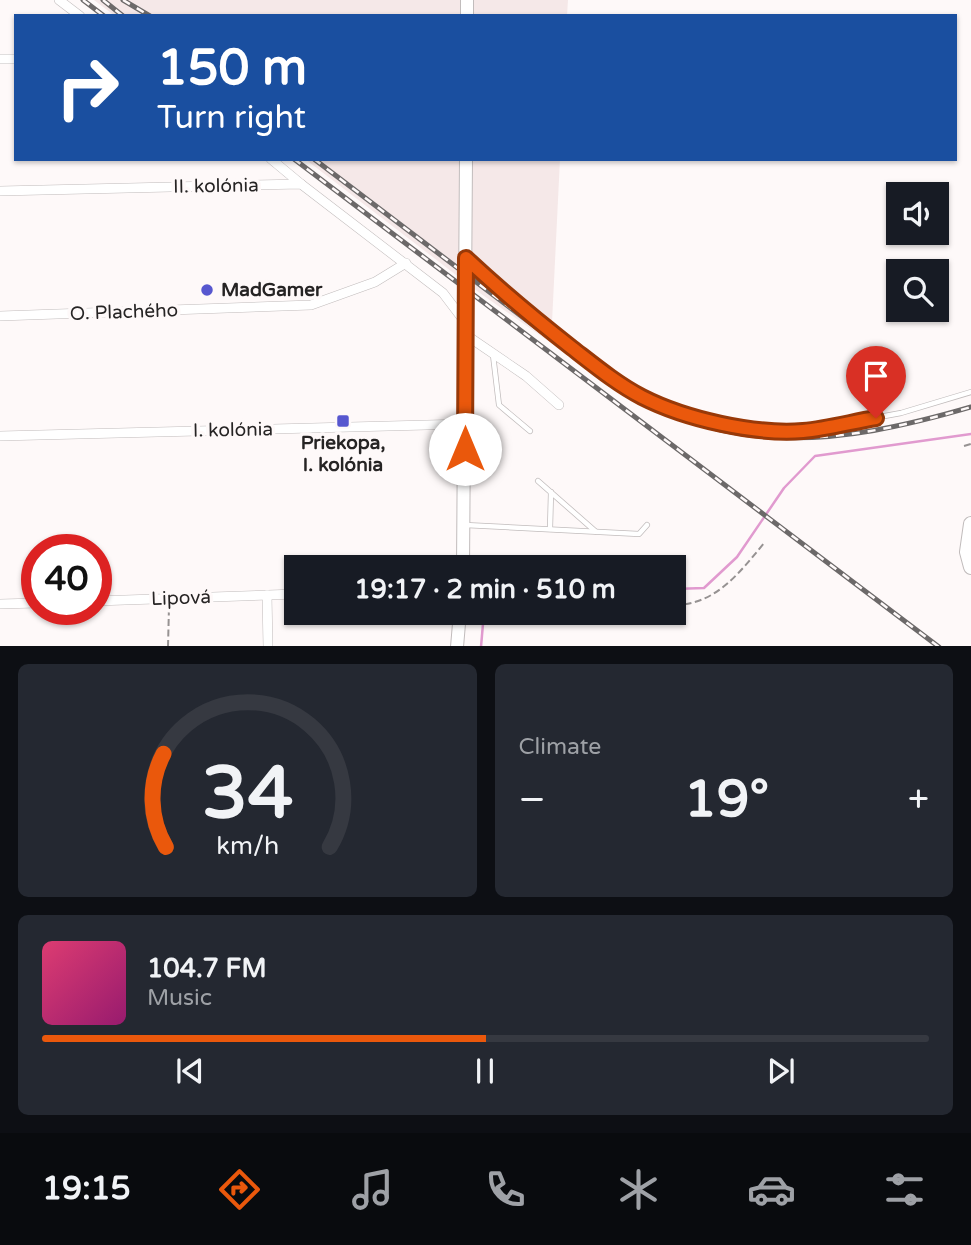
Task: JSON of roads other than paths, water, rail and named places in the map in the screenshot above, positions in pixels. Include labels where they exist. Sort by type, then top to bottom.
[{"type":"main road","points":[[971,524],[967,552],[971,567]]},
{"type":"street","points":[[59,0],[77,14]]},
{"type":"street","points":[[273,161],[443,293],[466,329],[492,354],[526,376],[559,405]]},
{"type":"street","points":[[463,555],[466,161]]},
{"type":"street","name":"II. kolónia","points":[[0,191],[301,184]]},
{"type":"street","name":"O. Plachého","points":[[0,316],[311,305],[375,282],[406,263]]},
{"type":"street","name":"I. kolónia","points":[[0,436],[465,424]]},
{"type":"street","name":"Lipová","points":[[112,600],[284,594]]},
{"type":"street","points":[[267,595],[268,646]]},
{"type":"street","points":[[0,604],[21,603]]},
{"type":"street","points":[[457,646],[459,625]]},
{"type":"lane","points":[[466,258],[503,293],[610,377],[643,397],[702,419],[736,426],[803,431],[901,413],[971,392]]},
{"type":"lane","points":[[492,354],[499,405],[530,431]]},
{"type":"lane","points":[[538,481],[596,532]]},
{"type":"lane","points":[[550,529],[551,492]]},
{"type":"lane","points":[[464,525],[639,534],[647,525]]},
{"type":"waterway","points":[[686,589],[704,588],[737,557],[784,488],[815,456],[971,434]]},
{"type":"waterway","points":[[481,646],[483,625]]},
{"type":"railway","points":[[83,0],[101,14]]},
{"type":"railway","points":[[103,0],[120,14]]},
{"type":"railway","points":[[123,0],[147,14]]},
{"type":"railway","points":[[297,161],[938,646]]},
{"type":"railway","points":[[317,161],[600,376],[645,403],[690,422],[735,433],[781,438],[827,436],[874,430],[971,407]]},
{"type":"place","name":"MadGamer","points":[[207,290]]},
{"type":"place","name":"Priekopa, I. kolónia","points":[[343,421]]}]
